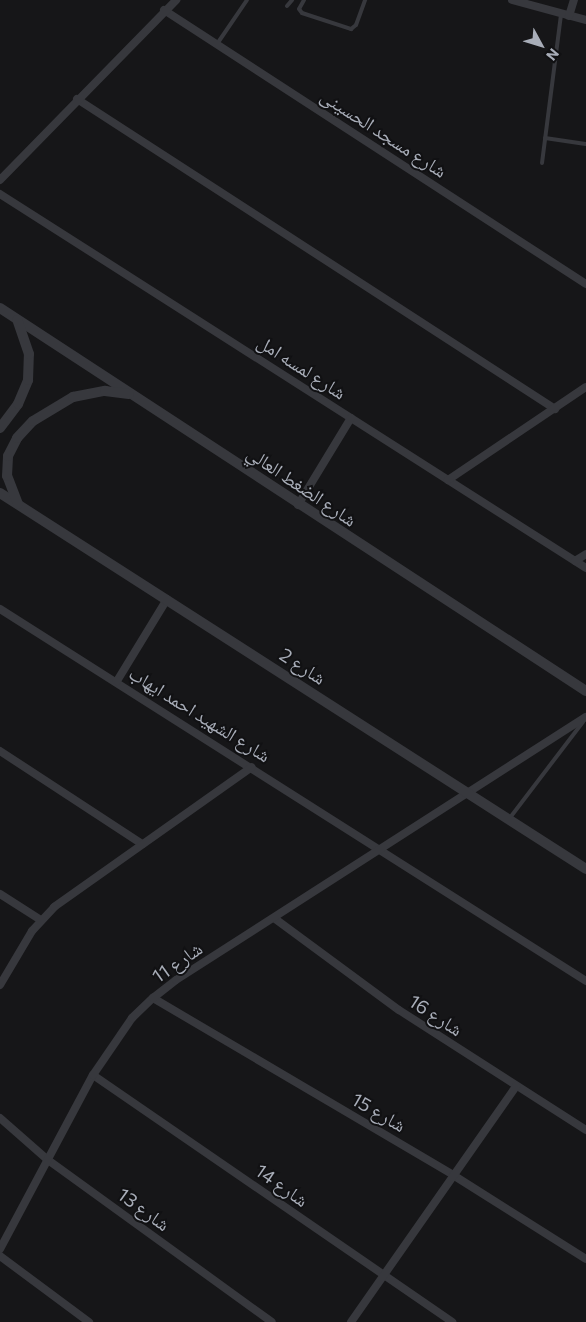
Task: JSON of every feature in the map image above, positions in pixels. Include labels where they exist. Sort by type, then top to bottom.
[{"type":"street","points":[[0,180],[77,98],[176,0]]},
{"type":"street","points":[[512,0],[586,20]]},
{"type":"street","points":[[570,16],[574,0]]},
{"type":"street","name":"شارع مسجد الحسينى","points":[[164,10],[586,283]]},
{"type":"street","points":[[77,98],[555,409]]},
{"type":"street","name":"شارع لمسه امل","points":[[0,194],[586,568]]},
{"type":"street","name":"شارع الضغط العالي","points":[[0,308],[137,396],[298,505],[586,691]]},
{"type":"street","points":[[0,428],[18,404],[28,380],[28,347],[15,317]]},
{"type":"street","points":[[448,480],[586,387]]},
{"type":"street","points":[[18,504],[6,476],[8,456],[17,438],[32,421],[58,403],[89,392],[121,392],[137,396]]},
{"type":"street","points":[[298,505],[351,418]]},
{"type":"street","name":"شارع 2","points":[[0,493],[586,869]]},
{"type":"street","points":[[576,561],[586,554]]},
{"type":"street","points":[[117,681],[166,599]]},
{"type":"street","name":"شارع الشهيد احمد ايهاب","points":[[0,609],[117,681],[586,981]]},
{"type":"street","name":"شارع 11","points":[[0,1249],[93,1075],[132,1018],[153,998],[176,980],[586,717]]},
{"type":"street","points":[[0,751],[142,844]]},
{"type":"street","points":[[0,985],[41,920],[69,895],[252,767]]},
{"type":"street","points":[[0,894],[41,920]]},
{"type":"street","name":"شارع 16","points":[[274,918],[354,980],[586,1130]]},
{"type":"street","name":"شارع 15","points":[[153,998],[453,1175],[586,1259]]},
{"type":"street","name":"شارع 14","points":[[93,1075],[452,1322]]},
{"type":"street","points":[[351,1322],[382,1274],[516,1086]]},
{"type":"street","name":"شارع 13","points":[[0,1118],[48,1160],[272,1322]]},
{"type":"street","points":[[0,1256],[89,1322]]},
{"type":"lane","points":[[217,44],[247,0]]},
{"type":"lane","points":[[287,6],[292,0]]},
{"type":"lane","points":[[304,0],[299,9],[302,13],[351,29],[356,25],[365,0]]},
{"type":"lane","points":[[542,163],[561,14]]},
{"type":"lane","points":[[545,138],[586,144]]},
{"type":"lane","points":[[509,819],[586,717]]}]
